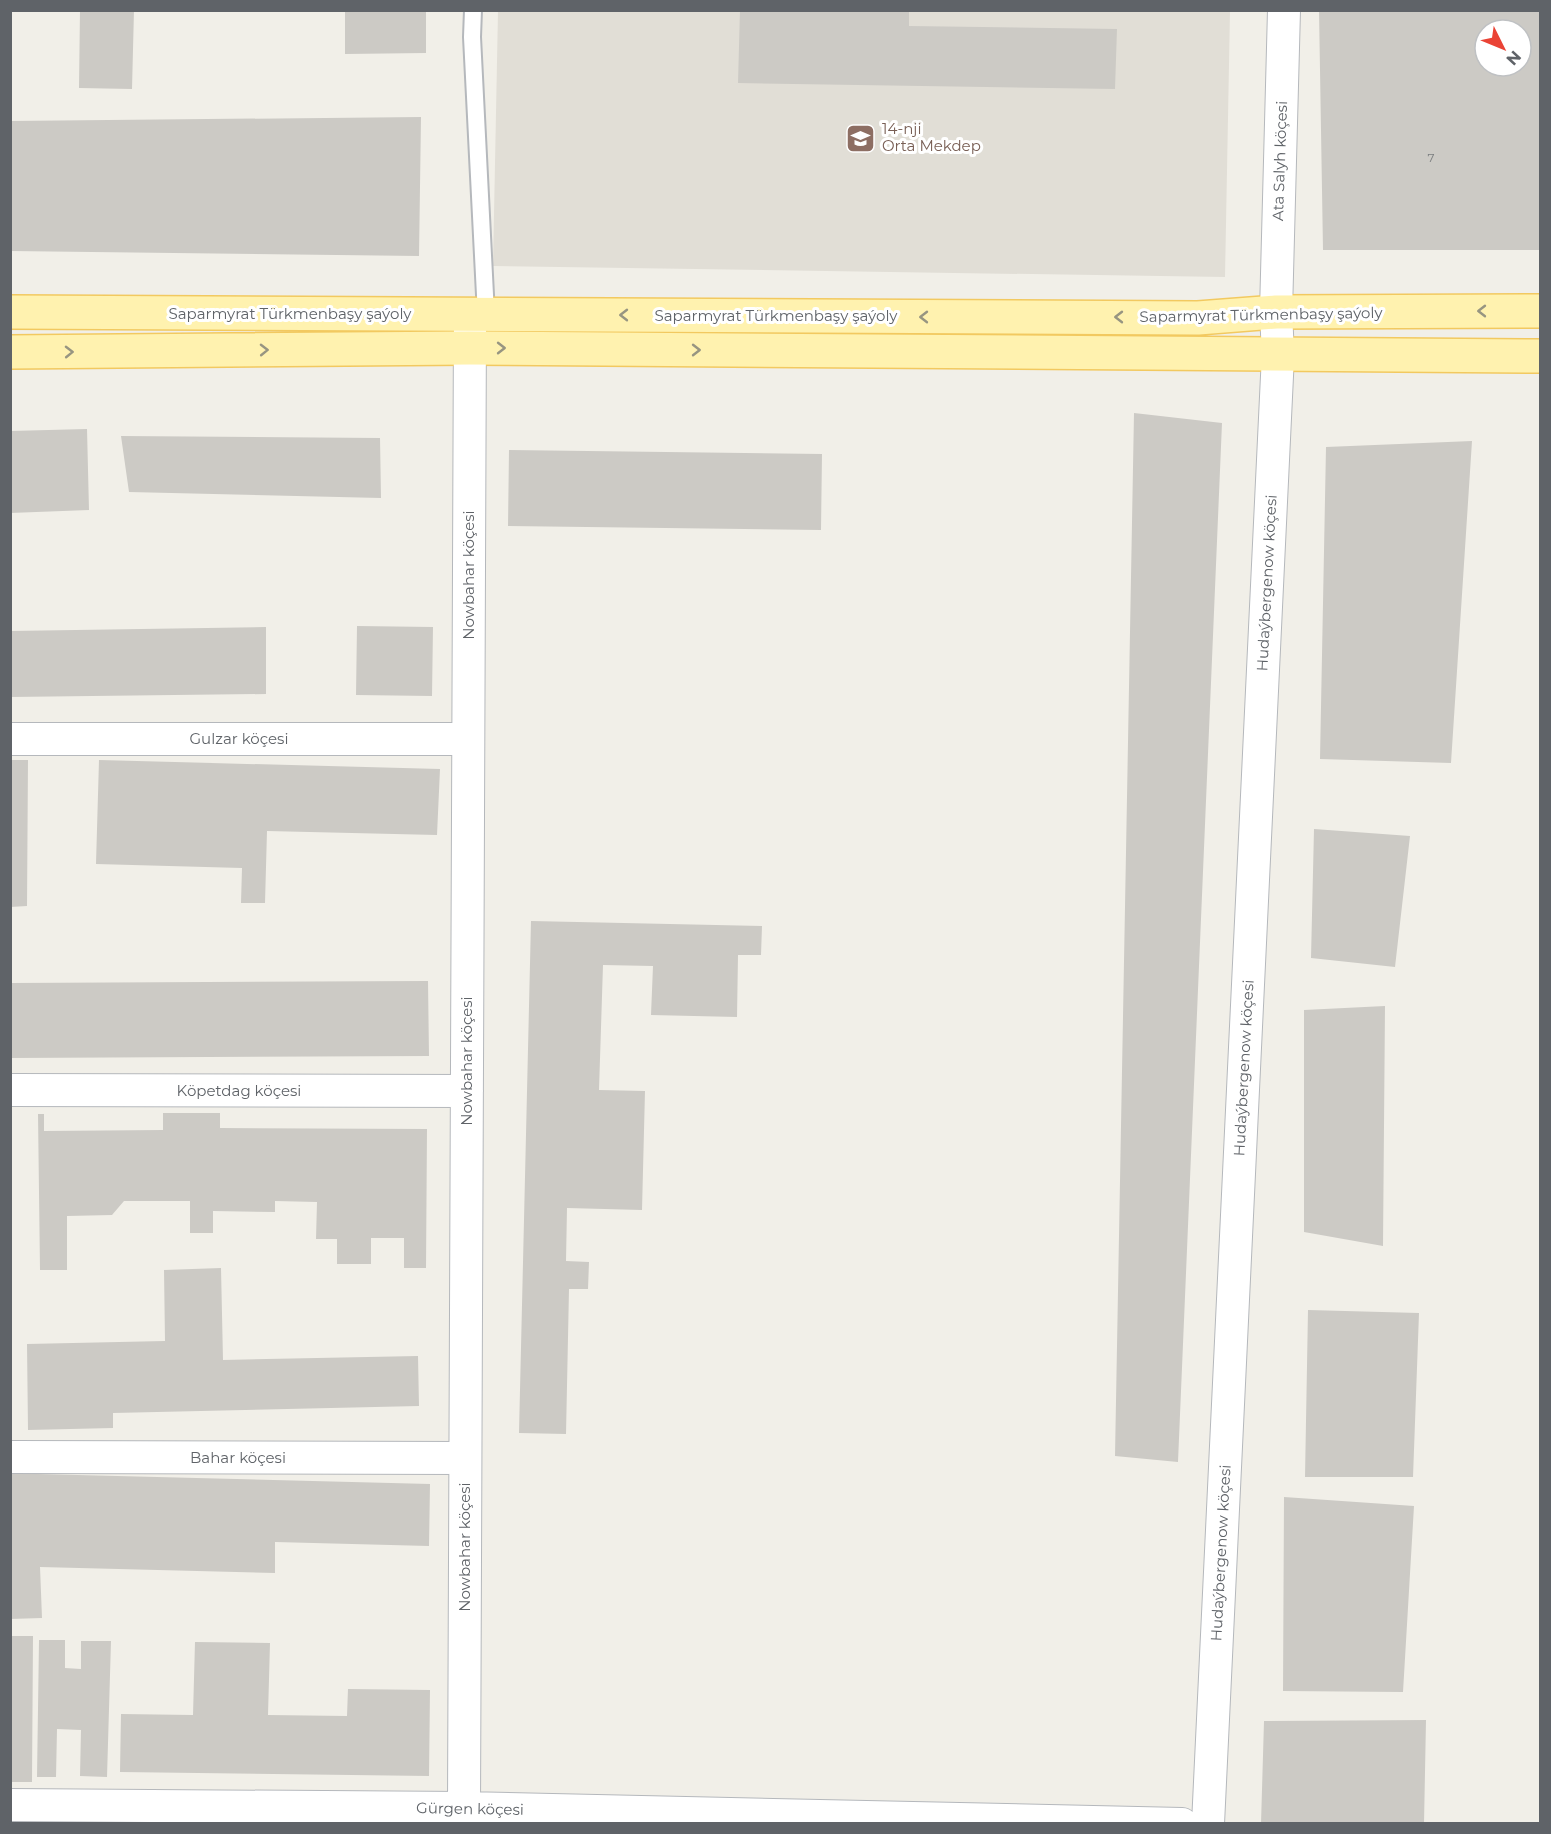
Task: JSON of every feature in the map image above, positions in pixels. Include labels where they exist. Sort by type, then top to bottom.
[{"type":"main road","name":"Saparmyrat Türkmenbaşy şaýoly","points":[[10,312],[1198,318],[1276,312],[1540,311]]},
{"type":"main road","points":[[10,352],[469,348],[1540,356]]},
{"type":"street","name":"Ata Salyh köçesi","points":[[1276,312],[1284,10]]},
{"type":"street","name":"Hudaýbergenow köçesi","points":[[1208,1824],[1278,355],[1276,312]]},
{"type":"street","name":"Nowbahar köçesi","points":[[464,1808],[469,348],[478,315]]},
{"type":"street","name":"Gulzar köçesi","points":[[10,739],[468,739]]},
{"type":"street","name":"Köpetdag köçesi","points":[[10,1090],[467,1091]]},
{"type":"street","name":"Bahar köçesi","points":[[10,1457],[465,1458]]},
{"type":"street","name":"Gürgen köçesi","points":[[10,1805],[464,1808],[1182,1824]]},
{"type":"lane","points":[[473,10],[478,315]]},
{"type":"shaded area","name":"14-nji Orta Mekdep","points":[[498,11],[1230,11],[1225,277],[493,266]]},
{"type":"building","points":[[80,10],[134,10],[132,89],[79,88]]},
{"type":"building","points":[[345,10],[426,10],[426,53],[345,54]]},
{"type":"building","points":[[740,10],[909,10],[909,26],[1117,29],[1115,89],[738,83]]},
{"type":"building","points":[[1319,10],[1540,10],[1540,250],[1323,250]]},
{"type":"building","points":[[421,117],[419,256],[10,251],[10,121]]},
{"type":"building","points":[[1134,413],[1222,423],[1178,1462],[1115,1456]]},
{"type":"building","points":[[87,429],[89,510],[10,513],[10,431]]},
{"type":"building","points":[[121,436],[380,438],[381,498],[129,492]]},
{"type":"building","points":[[1472,441],[1451,763],[1320,759],[1326,447]]},
{"type":"building","points":[[509,450],[822,454],[821,530],[508,526]]},
{"type":"building","points":[[357,626],[433,627],[432,696],[356,695]]},
{"type":"building","points":[[266,627],[266,694],[10,697],[10,631]]},
{"type":"building","points":[[10,760],[28,760],[27,906],[10,907]]},
{"type":"building","points":[[99,760],[440,769],[437,835],[267,831],[265,903],[241,903],[242,868],[96,864]]},
{"type":"building","points":[[1314,829],[1410,836],[1395,967],[1311,958]]},
{"type":"building","points":[[531,921],[762,926],[761,955],[738,955],[737,1017],[651,1015],[653,966],[603,965],[599,1090],[645,1091],[642,1210],[567,1208],[566,1261],[589,1262],[588,1289],[569,1289],[566,1434],[519,1433]]},
{"type":"building","points":[[428,981],[429,1056],[10,1058],[10,983]]},
{"type":"building","points":[[1385,1006],[1383,1246],[1304,1232],[1304,1010]]},
{"type":"building","points":[[163,1113],[220,1113],[220,1128],[427,1129],[426,1268],[404,1268],[404,1238],[371,1238],[371,1264],[337,1264],[337,1239],[316,1239],[317,1202],[275,1201],[275,1212],[213,1211],[213,1233],[190,1233],[190,1201],[124,1201],[112,1215],[67,1216],[67,1270],[40,1270],[38,1114],[44,1114],[44,1131],[163,1130]]},
{"type":"building","points":[[221,1268],[223,1360],[418,1356],[419,1406],[113,1413],[113,1428],[28,1430],[27,1344],[165,1341],[164,1270]]},
{"type":"building","points":[[1308,1310],[1419,1313],[1413,1477],[1305,1477]]},
{"type":"building","points":[[10,1472],[430,1484],[429,1546],[275,1542],[275,1573],[40,1567],[42,1618],[10,1619]]},
{"type":"building","points":[[1284,1497],[1414,1506],[1403,1692],[1283,1691]]},
{"type":"building","points":[[10,1636],[33,1636],[32,1782],[10,1782]]},
{"type":"building","points":[[39,1640],[65,1640],[65,1668],[81,1669],[81,1641],[111,1641],[107,1777],[80,1776],[81,1730],[57,1729],[56,1777],[37,1777]]},
{"type":"building","points":[[195,1642],[270,1643],[268,1715],[347,1716],[348,1689],[430,1690],[429,1776],[120,1772],[121,1714],[193,1715]]},
{"type":"building","points":[[1426,1720],[1424,1824],[1261,1824],[1264,1721]]},
{"type":"place","name":"14-nji Orta Mekdep","points":[[861,138]]}]
